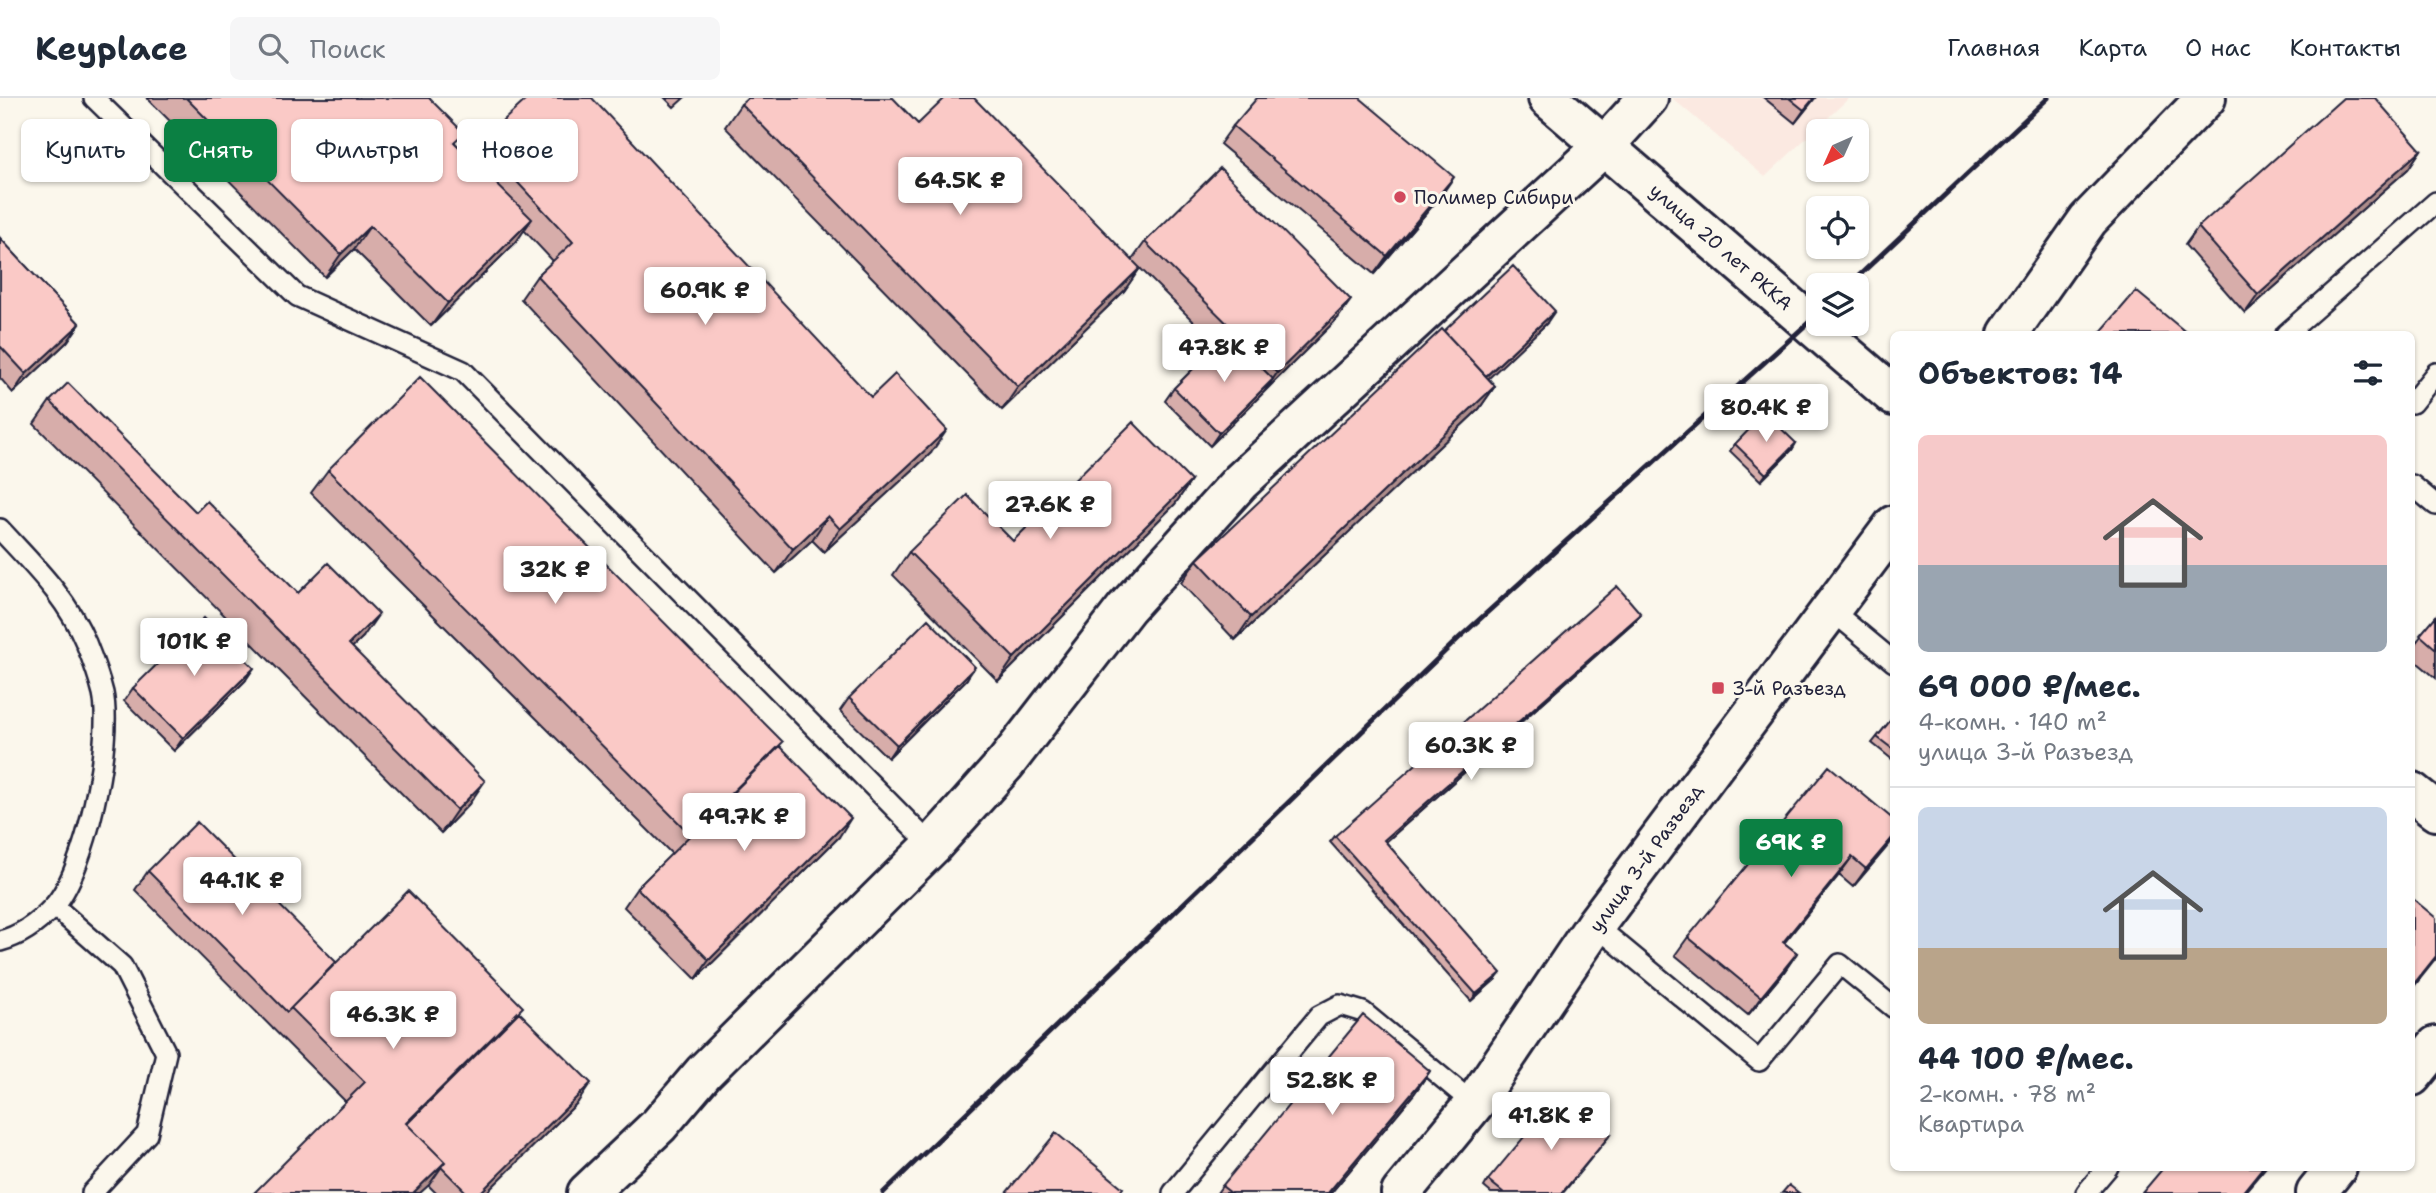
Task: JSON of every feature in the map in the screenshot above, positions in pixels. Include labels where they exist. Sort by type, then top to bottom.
[{"type":"main road","name":"улица 20 лет РККА","points":[[1548,98],[1890,393]]},
{"type":"main road","points":[[587,1193],[659,1125],[704,1072],[932,846],[1006,763],[1126,608],[1240,482],[1605,145],[1648,98]]},
{"type":"main road","points":[[2010,331],[2088,220],[2206,98]]},
{"type":"main road","name":"улица 3-й Разъезд","points":[[1401,1193],[1474,1104],[1595,925],[1890,530]]},
{"type":"main road","points":[[2415,794],[2436,811]]},
{"type":"main road","points":[[2415,1072],[2436,1046]]},
{"type":"main road","points":[[2316,1193],[2334,1171]]},
{"type":"lane","points":[[94,98],[297,296],[463,371],[932,846]]},
{"type":"lane","points":[[2289,331],[2436,202]]},
{"type":"lane","points":[[2415,399],[2436,373]]},
{"type":"lane","points":[[2415,488],[2436,505]]},
{"type":"lane","points":[[0,529],[64,599],[86,643],[103,694],[104,751],[76,866],[54,906],[18,936],[0,941]]},
{"type":"lane","points":[[1830,609],[1890,659]]},
{"type":"lane","points":[[54,906],[122,966],[166,1053],[147,1134],[92,1193]]},
{"type":"lane","points":[[1595,925],[1759,1061],[1840,964],[1890,1005]]},
{"type":"lane","points":[[1173,1193],[1319,1016],[1340,1005],[1363,1012],[1474,1104]]},
{"type":"shaded area","points":[[1672,98],[1849,98],[1827,119],[1806,119],[1806,138],[1765,177]]},
{"type":"building","points":[[186,98],[429,98],[457,126],[457,139],[454,142],[457,145],[457,182],[495,182],[532,219],[448,303],[370,226],[341,254],[269,182],[277,182],[277,119],[207,119]]},
{"type":"building","points":[[528,98],[592,98],[871,397],[895,374],[947,430],[840,529],[828,516],[793,549],[537,276],[573,242],[517,182],[578,182],[578,119],[505,119]]},
{"type":"building","points":[[748,98],[893,98],[918,124],[945,98],[974,98],[1140,268],[1018,387],[741,104]]},
{"type":"building","points":[[1257,98],[1360,98],[1454,177],[1387,256],[1233,126]]},
{"type":"building","points":[[1789,98],[1814,98],[1804,110]]},
{"type":"building","points":[[2343,98],[2375,98],[2421,150],[2258,295],[2198,227]]},
{"type":"building","points":[[1220,168],[1351,300],[1277,373],[1145,242]]},
{"type":"building","points":[[0,238],[80,324],[26,374],[0,346]]},
{"type":"building","points":[[1513,266],[1555,311],[1486,376],[1444,331]]},
{"type":"building","points":[[2136,291],[2184,331],[2102,331]]},
{"type":"building","points":[[1442,329],[1495,386],[1251,617],[1197,560]]},
{"type":"building","points":[[1228,334],[1273,379],[1219,433],[1174,388]]},
{"type":"building","points":[[420,377],[783,742],[690,834],[328,470]]},
{"type":"building","points":[[68,383],[196,512],[207,501],[298,593],[328,563],[379,614],[349,644],[485,781],[457,810],[50,401]]},
{"type":"building","points":[[1765,413],[1796,443],[1766,474],[1735,444]]},
{"type":"building","points":[[1133,422],[1191,481],[1014,658],[909,552],[967,495],[1013,541]]},
{"type":"building","points":[[1617,586],[1641,614],[1384,840],[1501,973],[1476,994],[1335,836]]},
{"type":"building","points":[[2436,616],[2436,649],[2420,635]]},
{"type":"building","points":[[204,618],[254,668],[183,738],[133,688]]},
{"type":"building","points":[[928,619],[975,667],[897,745],[849,698]]},
{"type":"building","points":[[1890,721],[1890,747],[1877,737]]},
{"type":"building","points":[[780,746],[851,818],[709,960],[637,888]]},
{"type":"building","points":[[1829,766],[1890,817],[1890,841],[1866,869],[1852,857],[1783,942],[1797,953],[1761,997],[1688,937]]},
{"type":"building","points":[[197,822],[336,962],[287,1012],[148,871]]},
{"type":"building","points":[[408,891],[523,1007],[406,1123],[445,1162],[413,1193],[254,1193],[365,1082],[291,1008]]},
{"type":"building","points":[[2415,900],[2436,918],[2436,956],[2415,982]]},
{"type":"building","points":[[519,1012],[591,1083],[480,1193],[467,1193],[441,1167],[445,1162],[407,1124]]},
{"type":"building","points":[[1363,1015],[1430,1071],[1328,1193],[1231,1193],[1222,1186]]},
{"type":"building","points":[[1560,1094],[1610,1135],[1562,1193],[1504,1193],[1488,1180]]},
{"type":"building","points":[[1056,1133],[1123,1188],[1119,1193],[1006,1193]]},
{"type":"building","points":[[2161,1171],[2260,1171],[2242,1193],[2142,1193]]},
{"type":"building","points":[[1789,1185],[1799,1193],[1782,1193]]},
{"type":"railway","points":[[1862,273],[2048,98]]},
{"type":"railway","points":[[883,1193],[1460,637],[1806,325]]},
{"type":"place","name":"Полимер Сибири","points":[[1400,197]]},
{"type":"place","name":"3-й Разъезд","points":[[1718,688]]}]
